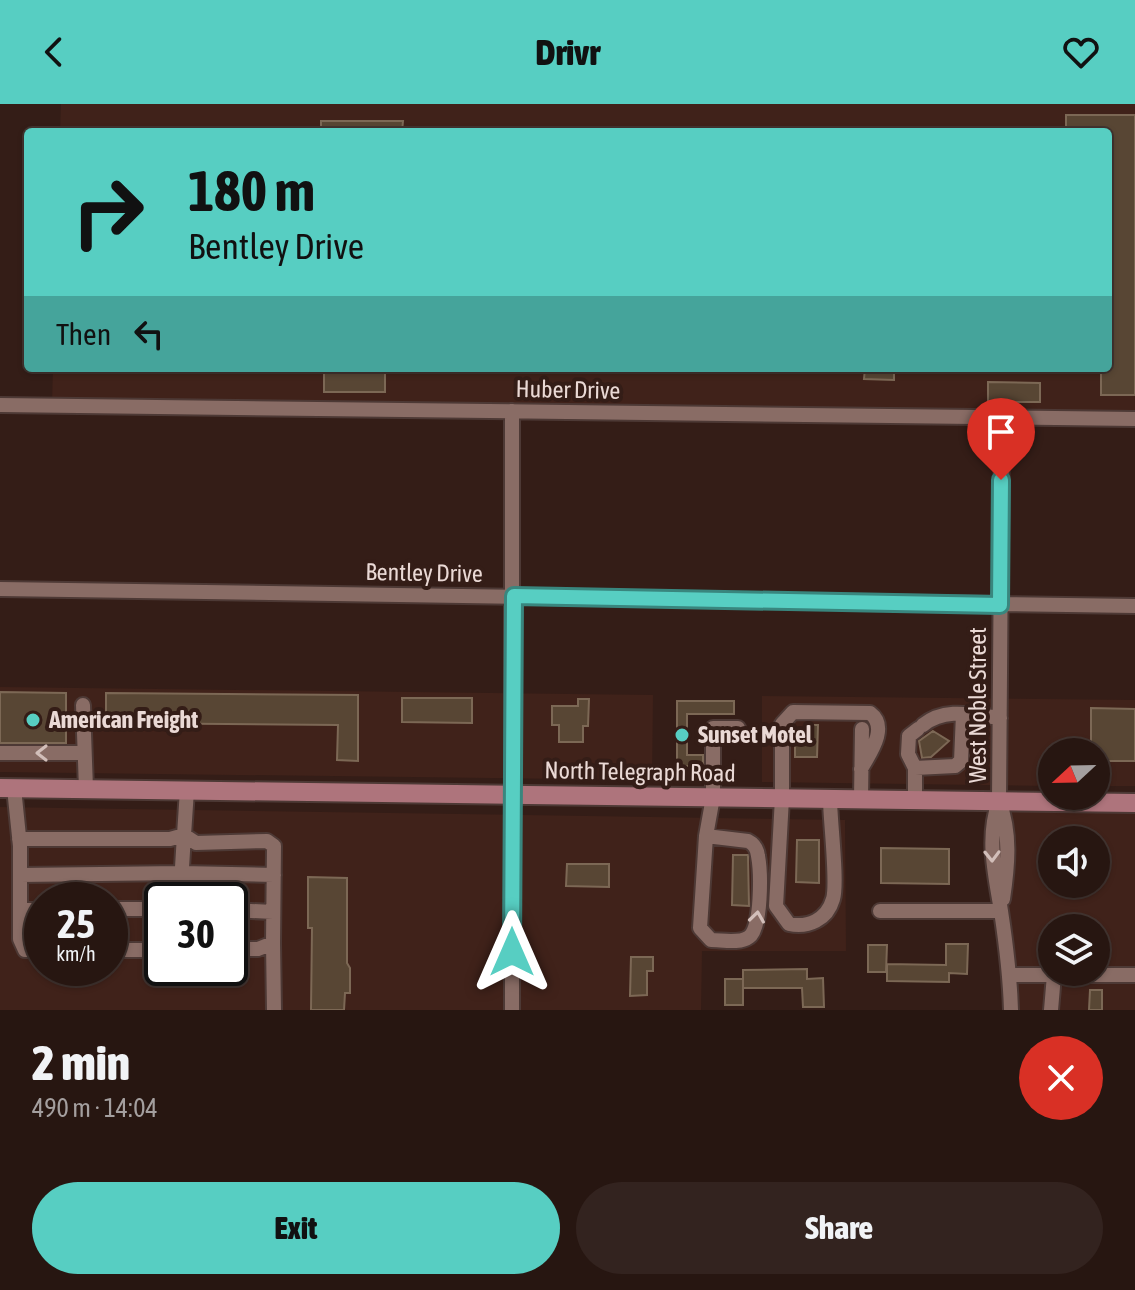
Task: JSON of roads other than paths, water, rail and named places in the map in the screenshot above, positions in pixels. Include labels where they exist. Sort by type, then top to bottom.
[{"type":"main road","name":"North Telegraph Road","points":[[7,788],[1135,803]]},
{"type":"street","name":"Huber Drive","points":[[0,405],[1135,419]]},
{"type":"street","points":[[512,411],[512,1010]]},
{"type":"street","name":"West Noble Street","points":[[1002,417],[999,801],[992,822],[992,867],[1001,911],[1011,1010]]},
{"type":"street","name":"Bentley Drive","points":[[0,589],[1135,606]]},
{"type":"street","points":[[83,705],[86,789]]},
{"type":"street","points":[[830,799],[834,897],[827,912],[815,922],[801,926],[789,924],[776,906],[782,798],[782,724],[793,712],[870,713],[876,718],[879,728],[874,748],[861,769]]},
{"type":"street","points":[[915,768],[955,766],[961,761],[963,714]]},
{"type":"street","points":[[915,800],[915,768],[908,754],[909,736],[935,715],[1000,718]]},
{"type":"street","points":[[706,836],[754,844],[758,855],[759,919],[752,936],[744,940],[711,940],[700,928],[706,836],[713,797],[713,728],[738,728]]},
{"type":"street","points":[[861,799],[862,729]]},
{"type":"street","points":[[0,753],[84,753]]},
{"type":"street","points":[[7,788],[19,839],[20,939],[24,948]]},
{"type":"street","points":[[181,882],[187,790]]},
{"type":"street","points":[[19,839],[170,839],[184,835],[196,843],[267,841],[274,846],[274,1010]]},
{"type":"street","points":[[20,875],[274,875]]},
{"type":"street","points":[[248,911],[273,912]]},
{"type":"street","points":[[880,911],[1001,911]]},
{"type":"street","points":[[248,949],[273,943]]},
{"type":"street","points":[[1009,975],[1038,975]]},
{"type":"street","points":[[1110,975],[1135,975]]},
{"type":"street","points":[[1051,1010],[1053,986]]},
{"type":"place","name":"American Freight","points":[[33,720]]},
{"type":"place","name":"Sunset Motel","points":[[682,735]]}]
